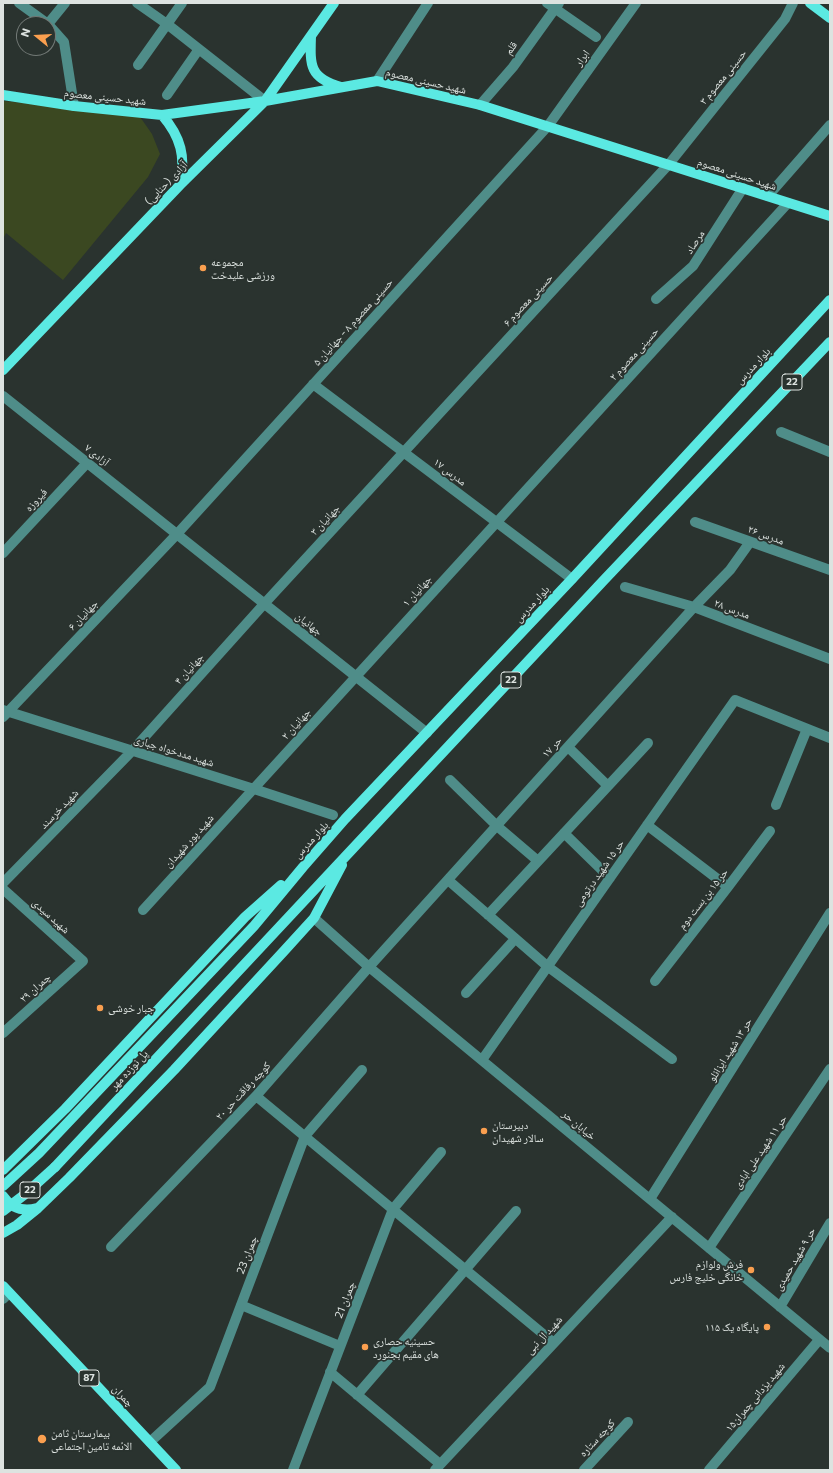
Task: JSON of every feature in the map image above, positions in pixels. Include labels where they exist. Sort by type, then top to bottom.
[{"type":"main road","name":"آزادی (حنایی)","points":[[3,370],[180,185],[265,101],[334,3]]},
{"type":"main road","points":[[810,3],[828,16]]},
{"type":"main road","points":[[311,36],[311,64],[318,76],[328,83],[342,87]]},
{"type":"main road","name":"شهید حسینی معصوم","points":[[3,95],[74,106],[162,115],[265,101],[377,81],[480,106],[548,126],[830,216]]},
{"type":"main road","points":[[162,115],[177,136],[181,148],[183,173],[180,185]]},
{"type":"main road","name":"بلوار مدرس","points":[[254,926],[303,867],[830,300]]},
{"type":"main road","points":[[821,311],[830,304]]},
{"type":"main road","name":"22","points":[[349,853],[604,580],[830,342]]},
{"type":"main road","points":[[3,1233],[38,1208],[174,1070],[314,918],[349,853]]},
{"type":"main road","name":"پل نوزده مهر","points":[[3,1211],[24,1195],[55,1167],[349,853]]},
{"type":"main road","points":[[3,1170],[65,1109],[245,917],[303,867]]},
{"type":"main road","name":"پل نوزده مهر","points":[[3,1186],[39,1153],[254,926]]},
{"type":"main road","points":[[3,1196],[13,1207],[21,1210],[38,1208]]},
{"type":"main road","name":"چمران","points":[[4,1291],[176,1470]]},
{"type":"street","points":[[19,3],[37,16]]},
{"type":"street","points":[[54,16],[65,3]]},
{"type":"street","points":[[137,3],[167,24],[265,101]]},
{"type":"street","points":[[138,65],[182,3]]},
{"type":"street","points":[[377,81],[428,3]]},
{"type":"street","name":"ابرار","points":[[548,126],[636,3]]},
{"type":"street","name":"حسینی معصوم ۳","points":[[669,164],[785,19],[793,3]]},
{"type":"street","points":[[554,5],[596,37]]},
{"type":"street","name":"قلم","points":[[480,106],[513,67],[554,5]]},
{"type":"street","points":[[56,33],[64,42],[74,106]]},
{"type":"street","points":[[167,96],[199,49]]},
{"type":"street","points":[[768,196],[830,125]]},
{"type":"street","name":"حسینی معصوم ۸ - جهانیان ۵","points":[[177,534],[548,126]]},
{"type":"street","name":"حسینی معصوم ۶","points":[[404,452],[669,164]]},
{"type":"street","name":"مرصاد","points":[[656,299],[693,266],[743,188]]},
{"type":"street","name":"حسینی معصوم ۲","points":[[497,522],[788,203]]},
{"type":"street","name":"مدرس ۱۷","points":[[313,384],[572,579]]},
{"type":"street","name":"آزادی ۷","points":[[3,396],[177,534]]},
{"type":"street","points":[[781,432],[830,452]]},
{"type":"street","name":"جهانیان ۳","points":[[264,604],[404,452]]},
{"type":"street","name":"فیروزه","points":[[3,553],[87,463]]},
{"type":"street","name":"جهانیان ۱","points":[[356,676],[497,522]]},
{"type":"street","name":"مدرس ۲۶","points":[[695,522],[830,570]]},
{"type":"street","name":"جهانیان","points":[[177,534],[427,733]]},
{"type":"street","name":"جهانیان ۶","points":[[4,713],[177,534]]},
{"type":"street","name":"حر ۱۷","points":[[370,967],[694,607],[730,570],[750,542]]},
{"type":"street","name":"مدرس ۲۸","points":[[625,587],[694,607],[830,659]]},
{"type":"street","name":"جهانیان ۴","points":[[132,751],[264,604]]},
{"type":"street","name":"جهانیان ۲","points":[[254,789],[356,676]]},
{"type":"street","name":"حر ۱۵ شهید درتومی","points":[[482,1060],[735,700],[807,729]]},
{"type":"street","name":"شهید مددخواه جباری","points":[[4,713],[132,751],[333,815]]},
{"type":"street","points":[[776,805],[807,729],[830,738]]},
{"type":"street","points":[[488,915],[648,743]]},
{"type":"street","points":[[568,747],[608,786]]},
{"type":"street","name":"شهید خرسند","points":[[3,883],[132,751]]},
{"type":"street","points":[[450,780],[497,826],[538,861]]},
{"type":"street","name":"شهید پور شهیدان","points":[[143,910],[254,789]]},
{"type":"street","points":[[647,825],[728,887]]},
{"type":"street","name":"حر ۱۵ بن بست دوم","points":[[655,981],[770,831]]},
{"type":"street","points":[[564,833],[610,878]]},
{"type":"street","points":[[448,880],[547,966],[672,1058]]},
{"type":"street","name":"شهید سیدی","points":[[3,889],[83,961]]},
{"type":"street","name":"حر ۱۳ شهید ایزانلو","points":[[650,1199],[830,913]]},
{"type":"street","name":"خیابان حر","points":[[314,918],[370,967],[830,1348]]},
{"type":"street","points":[[466,993],[515,939]]},
{"type":"street","name":"چمران ۲۹","points":[[3,1033],[83,961]]},
{"type":"street","name":"کوچه رفاقت حر ۲۰","points":[[111,1247],[256,1096],[370,967]]},
{"type":"street","name":"حر ۱۱ شهید علی ابادی","points":[[709,1248],[830,1069]]},
{"type":"street","name":"چمران 23","points":[[150,1442],[210,1387],[305,1136],[362,1070]]},
{"type":"street","points":[[256,1096],[554,1343]]},
{"type":"street","name":"چمران 21","points":[[293,1470],[393,1209],[441,1152]]},
{"type":"street","points":[[357,1394],[516,1211]]},
{"type":"street","name":"شهید ال نبی","points":[[438,1467],[672,1217]]},
{"type":"street","name":"حر ۹ شهید حمیدی","points":[[780,1307],[830,1223]]},
{"type":"street","points":[[241,1305],[340,1346]]},
{"type":"street","name":"شهید یزدانی چمران۱۵","points":[[709,1470],[820,1340]]},
{"type":"street","points":[[330,1372],[357,1394],[438,1467]]},
{"type":"street","name":"کوچه ستاره","points":[[584,1470],[628,1422]]},
{"type":"green space","points":[[3,101],[138,114],[152,134],[160,154],[148,177],[63,280],[6,233],[3,239]]},
{"type":"place","name":"مجموعه ورزشی علیدخت","points":[[203,268]]},
{"type":"place","name":"جبار خوشی","points":[[100,1008]]},
{"type":"place","name":"دبیرستان سالار شهیدان","points":[[484,1131]]},
{"type":"place","name":"فرش و‌لوازم خانگی خلیج فارس","points":[[751,1270]]},
{"type":"place","name":"پایگاه یک ۱۱۵","points":[[767,1327]]},
{"type":"place","name":"حسینیه حصاری های مقیم بجنورد","points":[[365,1347]]},
{"type":"place","name":"بیمارستان ثامن الائمه تامین اجتماعی","points":[[42,1439]]}]
